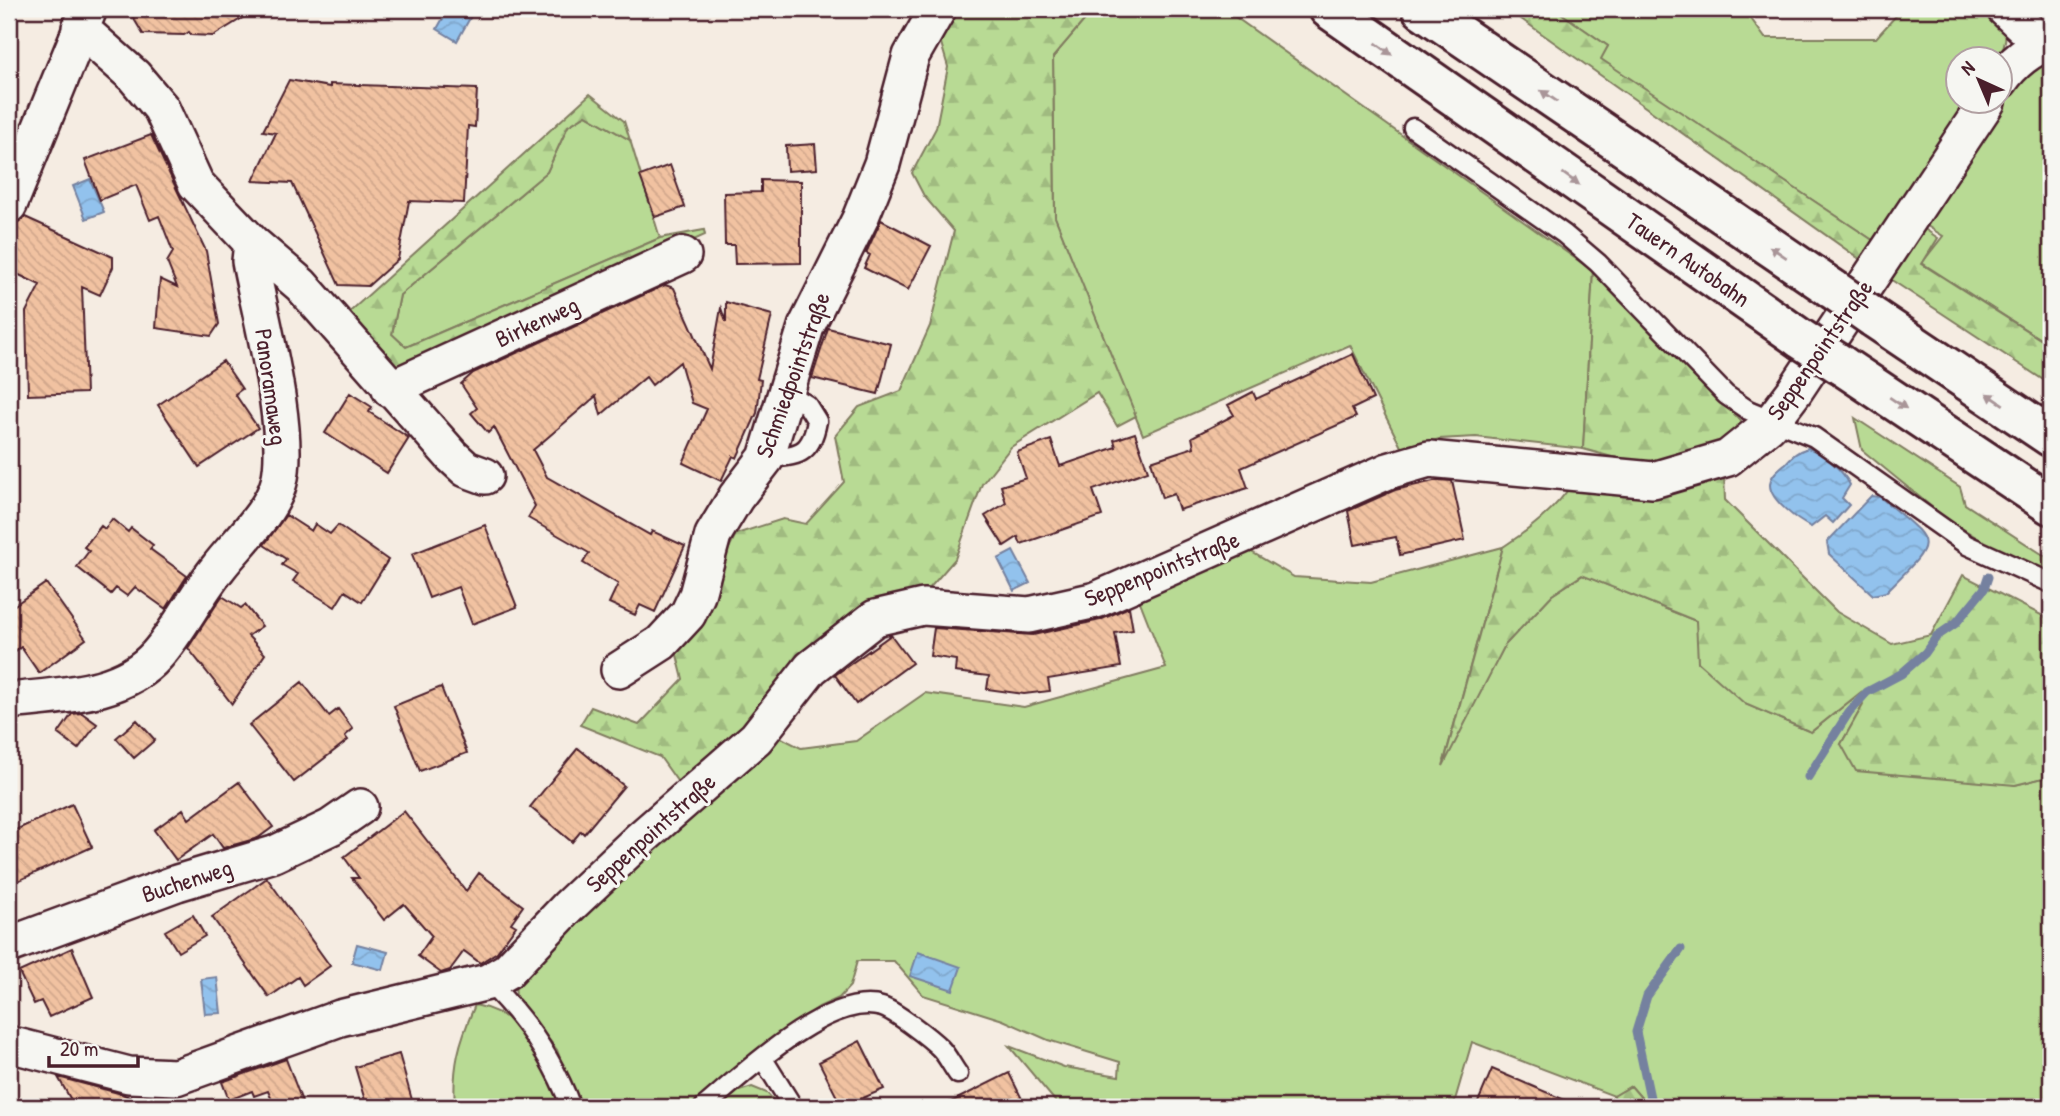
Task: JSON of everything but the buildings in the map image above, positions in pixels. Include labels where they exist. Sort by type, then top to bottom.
[{"type":"highway","name":"Tauern Autobahn","points":[[1329,9],[1801,339],[2051,505]]},
{"type":"highway","points":[[1422,9],[2051,436]]},
{"type":"street","name":"Schmiedpointstraße","points":[[619,670],[661,643],[688,614],[697,595],[713,535],[736,497],[766,458],[806,327],[860,219],[882,163],[911,56],[938,9]]},
{"type":"street","points":[[2005,9],[2047,45],[2014,65]]},
{"type":"street","points":[[11,190],[84,18],[161,108],[196,184],[252,243],[302,285],[390,389],[452,456],[466,469],[485,476]]},
{"type":"street","name":"Seppenpointstraße","points":[[9,1044],[129,1075],[176,1077],[340,1018],[488,982],[507,971],[609,869],[756,738],[811,668],[875,618],[923,607],[1029,615],[1096,600],[1388,471],[1429,459],[1653,480],[1728,458],[1772,420],[1978,116]]},
{"type":"street","name":"Panoramaweg","points":[[9,701],[84,692],[116,683],[141,671],[158,654],[219,567],[251,531],[279,483],[282,446],[250,261],[252,243]]},
{"type":"street","name":"Birkenweg","points":[[390,389],[683,255]]},
{"type":"street","name":"Buchenweg","points":[[9,945],[177,883],[274,854],[331,827],[360,807]]},
{"type":"lane","points":[[1413,128],[1564,234],[1598,263],[1726,395],[1748,410],[1814,437],[1966,545],[2051,583]]},
{"type":"lane","points":[[488,982],[510,1004],[545,1049],[571,1107]]},
{"type":"lane","points":[[704,1107],[763,1059],[820,1018],[859,1005],[883,1007],[940,1048],[958,1074]]},
{"type":"lane","points":[[763,1059],[793,1107]]},
{"type":"green space","points":[[952,9],[1094,9],[1053,57],[1055,217],[1136,416],[1117,426],[1097,393],[1011,447],[982,484],[955,559],[921,598],[844,659],[786,720],[685,792],[660,757],[580,725],[591,707],[639,725],[683,679],[675,647],[695,618],[736,534],[783,519],[806,524],[844,482],[835,436],[859,407],[901,391],[930,326],[954,231],[924,196],[912,173],[936,128],[948,67],[941,43]]},
{"type":"green space","points":[[1094,9],[1224,9],[1593,271],[1583,449],[1476,437],[1439,439],[1403,451],[1350,345],[1143,435],[1055,218],[1053,57]]},
{"type":"green space","points":[[1507,9],[1555,9],[1608,46],[1601,59],[1874,241],[1861,260]]},
{"type":"green space","points":[[1555,9],[1744,9],[1765,38],[1876,38],[1902,9],[1993,9],[2002,22],[2005,33],[2004,46],[1944,46],[1944,116],[1960,116],[1874,241],[1600,59],[1608,46]]},
{"type":"green space","points":[[2051,56],[2051,346],[1922,263],[1943,236],[1924,224],[1996,116],[2014,116],[2014,88],[2026,70]]},
{"type":"green space","points":[[590,94],[624,121],[630,140],[586,115],[568,126],[547,172],[400,295],[392,334],[406,347],[660,238],[704,230],[705,235],[415,366],[396,369],[343,318]]},
{"type":"green space","points":[[9,109],[25,129],[9,164]]},
{"type":"green space","points":[[586,115],[630,140],[660,238],[406,347],[392,334],[400,295],[547,172],[568,126]]},
{"type":"green space","points":[[1923,228],[1938,238],[1922,264],[2051,346],[2051,385],[1890,279]]},
{"type":"green space","points":[[1593,271],[1747,427],[1718,447],[1641,465],[1583,449]]},
{"type":"green space","points":[[1855,418],[1960,487],[1965,504],[2051,560],[2051,575],[1992,547],[1944,517],[1862,450]]},
{"type":"green space","points":[[1724,471],[1725,500],[1837,612],[1892,644],[1931,635],[1963,575],[2051,620],[2051,776],[2015,785],[1856,771],[1841,744],[1863,705],[1861,692],[1811,732],[1745,704],[1698,662],[1696,621],[1582,575],[1552,595],[1505,645],[1443,766],[1503,547],[1543,517],[1575,480]]},
{"type":"green space","points":[[1243,547],[1294,577],[1371,582],[1503,547],[1444,761],[1505,645],[1552,595],[1583,575],[1696,621],[1745,704],[1811,732],[1861,692],[1863,705],[1841,744],[2015,785],[2051,776],[2051,1107],[1649,1107],[1631,1086],[1614,1096],[1472,1042],[1453,1107],[1060,1107],[1009,1046],[1064,1067],[1119,1076],[1120,1062],[1048,1040],[1003,1020],[923,995],[894,961],[857,961],[850,986],[839,998],[819,1007],[775,1037],[692,1107],[578,1107],[557,1050],[516,997],[515,983],[776,735],[801,748],[856,741],[925,693],[1024,707],[1166,668],[1137,594]]},
{"type":"green space","points":[[475,1005],[494,1011],[522,1030],[540,1057],[564,1107],[455,1107],[458,1055]]},
{"type":"green space","points":[[1631,1086],[1649,1107],[1617,1107],[1614,1096]]},
{"type":"green space","points":[[752,1087],[767,1093],[780,1107],[717,1107],[736,1092]]},
{"type":"water","points":[[448,9],[475,9],[457,41],[437,29]]},
{"type":"water","points":[[90,179],[104,212],[86,219],[73,186]]},
{"type":"water","points":[[1808,448],[1832,463],[1850,485],[1842,498],[1849,505],[1833,523],[1825,516],[1811,527],[1792,515],[1780,503],[1770,485],[1778,470],[1801,450]]},
{"type":"water","points":[[1871,496],[1880,497],[1899,513],[1913,525],[1925,542],[1923,551],[1904,574],[1886,592],[1873,595],[1829,554],[1827,542]]},
{"type":"water","points":[[1013,551],[1030,583],[1014,591],[998,559]]},
{"type":"water","points":[[357,944],[388,952],[383,970],[352,962]]},
{"type":"water","points":[[918,952],[961,967],[953,990],[910,976]]},
{"type":"water","points":[[217,977],[221,1013],[205,1014],[201,979]]},
{"type":"waterway","points":[[1808,777],[1849,712],[1867,692],[1901,674],[1925,653],[1937,636],[1956,623],[1984,589],[1988,577]]},
{"type":"waterway","points":[[1652,1107],[1636,1032],[1647,996],[1681,949]]}]
